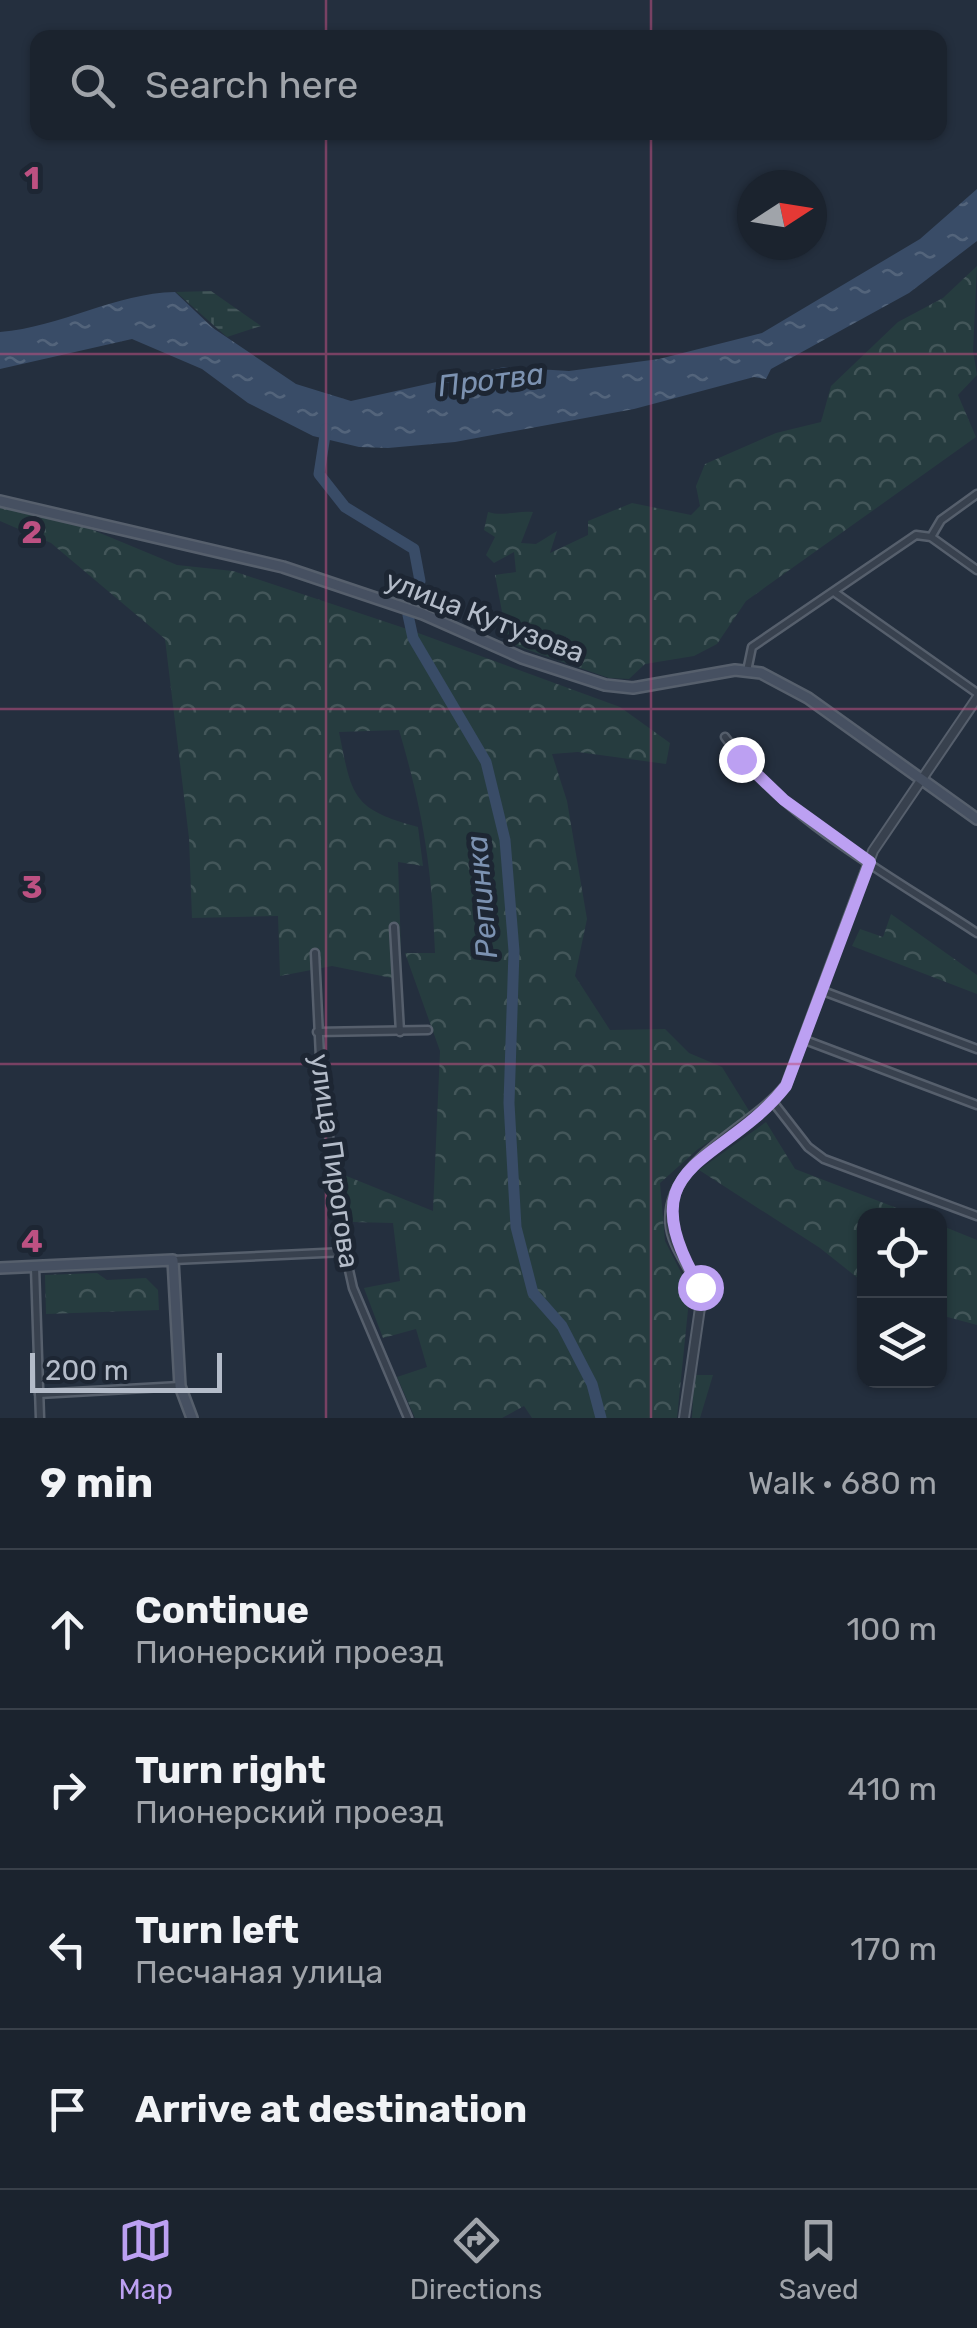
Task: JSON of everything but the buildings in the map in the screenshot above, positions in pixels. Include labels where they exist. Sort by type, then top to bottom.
[{"type":"main road","name":"улица Кутузова","points":[[0,502],[268,564],[398,604],[522,658],[605,685],[633,688],[721,671],[747,671],[776,680],[808,698],[977,818]]},
{"type":"main road","points":[[0,1268],[174,1260],[180,1386],[192,1418]]},
{"type":"street","points":[[931,537],[941,520],[977,494]]},
{"type":"street","points":[[747,671],[752,647],[916,535],[931,537],[977,570]]},
{"type":"street","points":[[684,1418],[702,1301],[670,1222],[674,1194],[694,1166],[773,1102],[786,1086],[870,862],[977,696],[834,592]]},
{"type":"street","points":[[725,737],[741,759],[784,800],[977,933]]},
{"type":"street","points":[[394,927],[400,1032]]},
{"type":"street","name":"улица Пирогова","points":[[315,953],[318,1032],[344,1252],[353,1288],[408,1418]]},
{"type":"street","points":[[824,992],[977,1049]]},
{"type":"street","points":[[318,1032],[428,1030]]},
{"type":"street","points":[[805,1040],[977,1105]]},
{"type":"street","points":[[773,1102],[808,1147],[824,1159],[977,1216]]},
{"type":"street","points":[[174,1260],[344,1252]]},
{"type":"street","points":[[35,1267],[40,1418]]},
{"type":"street","points":[[39,1394],[180,1386]]},
{"type":"green space","points":[[977,266],[973,351],[977,375],[958,395],[976,437],[746,601],[717,644],[694,656],[645,664],[629,679],[609,678],[508,643],[495,575],[516,572],[514,552],[494,563],[486,555],[495,537],[484,530],[488,512],[533,512],[521,543],[536,544],[557,531],[550,553],[588,535],[588,521],[632,503],[691,515],[700,506],[696,486],[705,464],[776,433],[821,422],[831,386],[898,322],[943,298]]},
{"type":"green space","points":[[211,291],[261,326],[227,337],[176,292]]},
{"type":"green space","points":[[0,506],[88,528],[177,565],[233,571],[410,630],[620,707],[670,743],[666,764],[578,752],[552,754],[567,801],[587,919],[575,976],[610,1030],[665,1029],[689,1053],[722,1067],[751,1114],[698,1149],[660,1183],[665,1241],[690,1290],[677,1418],[532,1418],[524,1406],[502,1418],[415,1418],[397,1377],[427,1367],[416,1329],[383,1338],[364,1288],[400,1281],[393,1223],[352,1222],[344,1175],[433,1211],[440,1051],[405,953],[435,953],[434,922],[425,840],[399,730],[339,732],[352,786],[359,797],[380,814],[418,827],[423,866],[398,862],[402,980],[332,966],[280,976],[278,916],[192,918],[189,838],[165,639],[51,543],[0,521]]},
{"type":"green space","points":[[891,914],[977,975],[977,994],[852,946],[860,929],[883,937]]},
{"type":"green space","points":[[766,1122],[795,1169],[897,1208],[857,1208],[857,1277],[820,1248],[699,1170]]},
{"type":"green space","points":[[947,1228],[977,1240],[977,1325],[947,1317]]},
{"type":"green space","points":[[97,1273],[107,1280],[146,1278],[158,1290],[159,1310],[46,1314],[45,1275]]},
{"type":"green space","points":[[694,1375],[713,1375],[700,1418],[692,1418]]},
{"type":"water","name":"Протва","points":[[977,189],[977,241],[909,293],[771,369],[766,379],[754,377],[634,409],[455,442],[359,447],[313,436],[248,403],[202,369],[132,339],[0,369],[0,332],[45,324],[131,298],[175,292],[213,328],[296,384],[351,401],[504,367],[569,371],[659,359],[762,333],[920,239]]},
{"type":"waterway","name":"Репинка","points":[[326,429],[319,474],[345,507],[414,549],[420,581],[408,615],[413,638],[486,762],[505,840],[514,951],[509,1103],[516,1227],[533,1293],[562,1326],[592,1384],[601,1418]]},
{"type":"route","points":[[700,1287],[678,1249],[670,1222],[674,1194],[694,1166],[770,1105],[786,1086],[870,862],[784,800],[741,759]]}]
